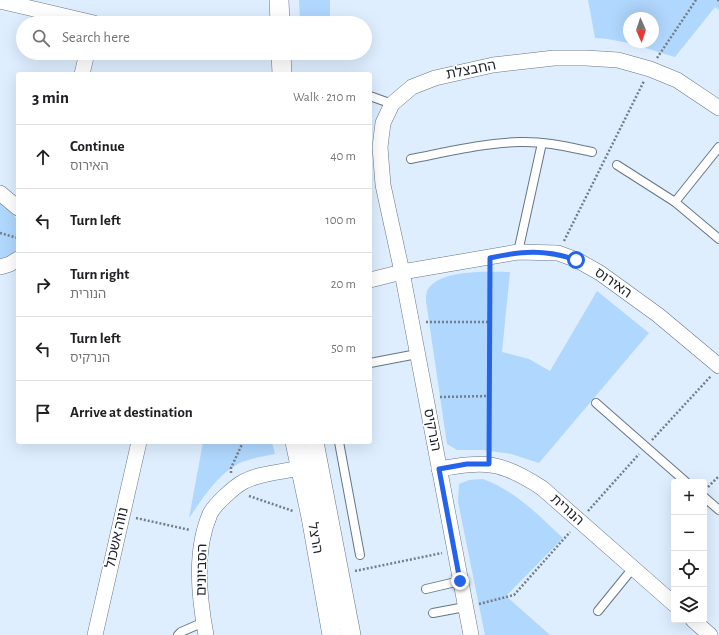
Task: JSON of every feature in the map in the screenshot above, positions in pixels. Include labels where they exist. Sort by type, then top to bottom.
[{"type":"street","points":[[279,0],[280,16]]},
{"type":"street","points":[[0,1],[64,16]]},
{"type":"street","name":"החבצלת","points":[[402,272],[383,185],[380,147],[383,123],[392,104],[412,87],[435,78],[493,65],[554,58],[618,60],[650,69],[677,80],[719,108]]},
{"type":"street","points":[[82,72],[85,60]]},
{"type":"street","points":[[281,60],[282,72]]},
{"type":"street","points":[[0,193],[16,206]]},
{"type":"street","name":"האירוס","points":[[372,280],[402,272],[518,252],[558,253],[576,260],[600,273],[658,315],[716,369]]},
{"type":"street","points":[[0,267],[16,260]]},
{"type":"street","name":"הנרקיס","points":[[402,272],[471,635]]},
{"type":"street","name":"נווה אשכול","points":[[95,635],[139,444]]},
{"type":"street","name":"הרצל","points":[[295,444],[311,517],[332,635]]},
{"type":"street","name":"הרצל","points":[[314,444],[351,635]]},
{"type":"street","name":"הנורית","points":[[439,469],[467,464],[489,464],[505,467],[523,476],[542,488],[671,601]]},
{"type":"street","name":"הסביונים","points":[[205,628],[200,592],[200,562],[204,532],[210,512],[232,490],[244,481],[300,468]]},
{"type":"street","points":[[696,623],[710,635]]},
{"type":"lane","points":[[372,97],[392,104]]},
{"type":"lane","points":[[411,159],[483,145],[520,142],[542,142],[592,152]]},
{"type":"lane","points":[[518,252],[542,142]]},
{"type":"lane","points":[[675,202],[719,147]]},
{"type":"lane","points":[[618,165],[675,202],[719,239]]},
{"type":"lane","points":[[372,363],[417,354]]},
{"type":"lane","points":[[596,403],[683,479]]},
{"type":"lane","points":[[339,444],[360,555]]},
{"type":"lane","points":[[707,500],[719,510]]},
{"type":"lane","points":[[598,610],[633,568]]},
{"type":"lane","points":[[426,589],[460,581]]},
{"type":"lane","points":[[433,613],[465,607]]},
{"type":"lane","points":[[178,635],[182,632],[205,628]]},
{"type":"path","points":[[558,253],[650,69],[696,0]]},
{"type":"path","points":[[0,233],[16,237]]},
{"type":"path","points":[[489,464],[490,258]]},
{"type":"path","points":[[411,323],[490,322]]},
{"type":"path","points":[[465,607],[514,595],[716,369]]},
{"type":"path","points":[[426,397],[489,396]]},
{"type":"path","points":[[707,488],[719,476]]},
{"type":"path","points":[[122,515],[204,532]]},
{"type":"path","points":[[340,574],[454,550]]},
{"type":"shaded area","points":[[299,0],[330,0],[330,16],[300,16]]},
{"type":"shaded area","points":[[588,0],[719,0],[719,10],[715,7],[675,57],[646,48],[659,48],[659,12],[623,12],[623,42],[595,38]]},
{"type":"shaded area","points":[[0,202],[8,207],[16,218],[16,251],[15,253],[0,259]]},
{"type":"shaded area","points":[[478,272],[510,272],[502,352],[529,359],[550,371],[597,291],[649,333],[539,463],[511,454],[483,450],[457,450],[447,444],[426,301],[427,290],[444,278],[454,275]]},
{"type":"shaded area","points":[[203,444],[272,444],[275,454],[242,462],[218,479],[189,518]]},
{"type":"shaded area","points":[[483,479],[506,490],[526,504],[563,538],[506,596],[550,635],[485,635],[458,502],[459,484],[469,480]]},
{"type":"route","points":[[460,581],[439,469],[467,464],[489,464],[490,258],[518,252],[539,252],[558,253],[576,260]]}]
